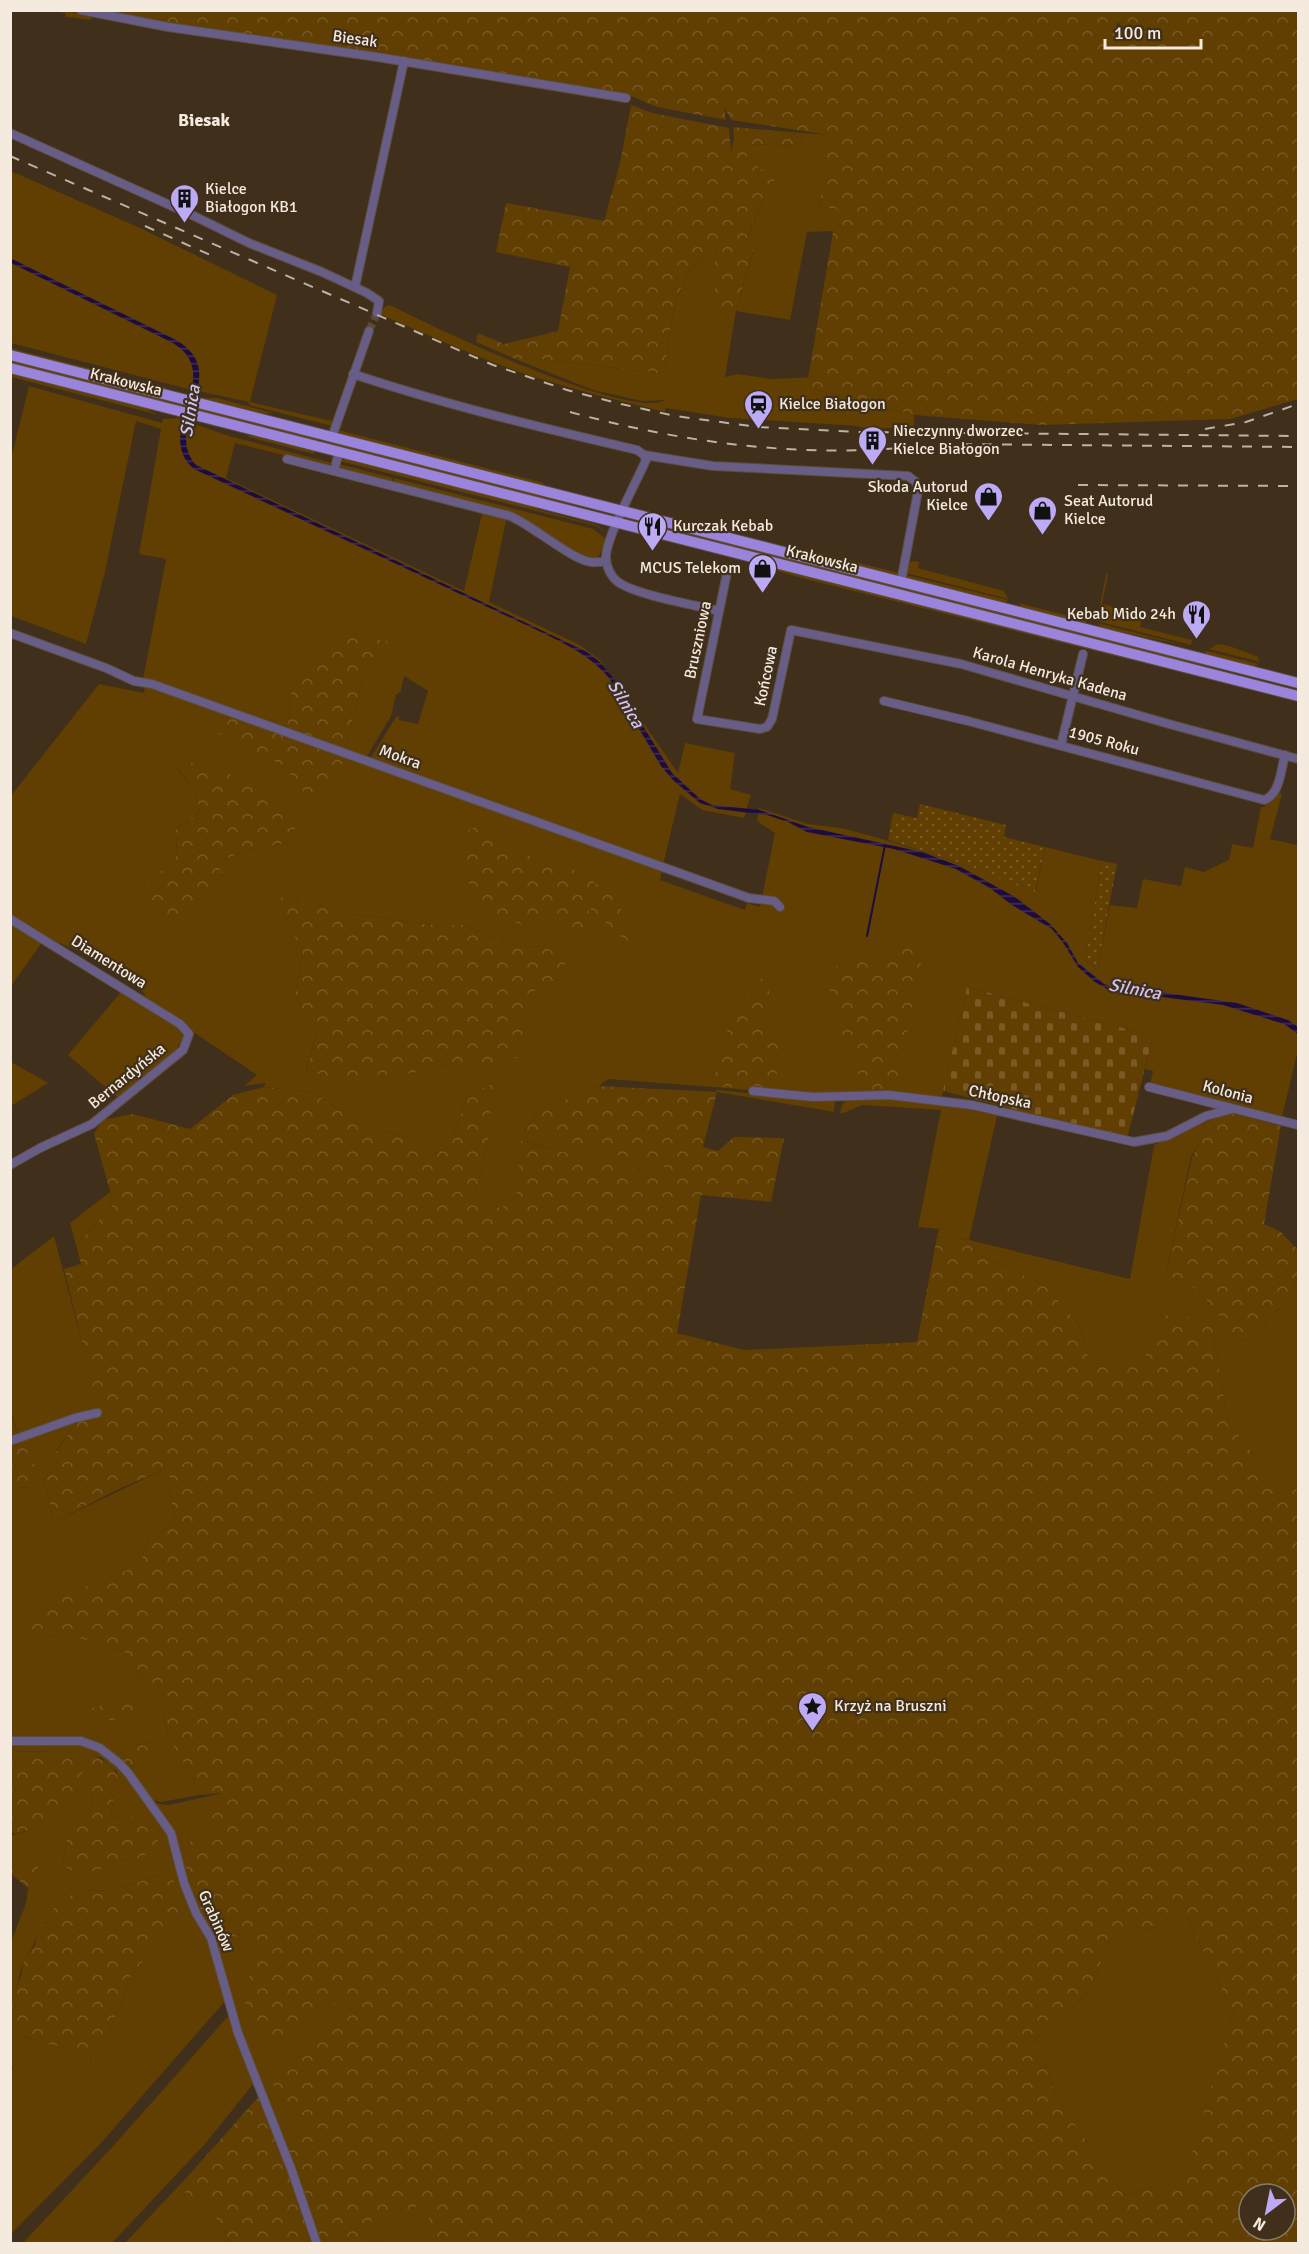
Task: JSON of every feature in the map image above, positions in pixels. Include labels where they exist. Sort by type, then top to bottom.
[{"type":"main road","name":"Krakowska","points":[[10,355],[1299,683]]},
{"type":"main road","name":"Krakowska","points":[[10,368],[1299,696]]},
{"type":"street","name":"Biesak","points":[[81,10],[168,27],[404,61],[626,98]]},
{"type":"street","points":[[355,287],[404,61]]},
{"type":"street","points":[[10,133],[245,241],[355,287],[378,299],[377,313]]},
{"type":"street","points":[[332,437],[369,331]]},
{"type":"street","points":[[353,374],[388,386],[637,450],[644,455],[713,466],[908,476],[916,482],[918,491],[901,582]]},
{"type":"street","points":[[334,471],[339,452]]},
{"type":"street","points":[[644,455],[646,460],[606,554],[610,574],[618,582],[643,592],[719,611]]},
{"type":"street","points":[[287,459],[510,516],[524,522],[577,557],[593,563],[606,561]]},
{"type":"street","name":"Bruszniowa","points":[[697,718],[728,568]]},
{"type":"street","name":"Końcowa","points":[[697,718],[760,729],[767,727],[772,719],[791,630]]},
{"type":"street","name":"Karola Henryka Kadena","points":[[791,630],[961,664],[1299,759]]},
{"type":"street","name":"Mokra","points":[[10,633],[106,668],[134,681],[152,684],[749,898],[774,902],[780,907]]},
{"type":"street","points":[[1061,745],[1083,654]]},
{"type":"street","name":"1905 Roku","points":[[884,700],[1264,800],[1269,799],[1276,792],[1285,755]]},
{"type":"street","name":"Diamentowa","points":[[10,919],[180,1024],[189,1034]]},
{"type":"street","name":"Bernardyńska","points":[[10,1165],[92,1124],[183,1050],[189,1034]]},
{"type":"street","name":"Kolonia","points":[[1149,1087],[1299,1125]]},
{"type":"street","name":"Chłopska","points":[[753,1091],[813,1097],[888,1095],[972,1105],[1134,1142],[1167,1136],[1206,1116],[1232,1109]]},
{"type":"street","points":[[10,1441],[75,1418],[97,1413]]},
{"type":"street","name":"Grabinów","points":[[10,1741],[81,1741],[100,1748],[129,1774],[171,1833],[184,1883],[196,1913],[211,1938],[238,2033],[292,2171],[317,2244]]},
{"type":"green space","points":[[50,11],[68,11],[92,16],[91,20],[66,17],[65,13]]},
{"type":"green space","points":[[92,11],[1298,11],[1298,399],[1230,419],[1042,425],[914,415],[810,388],[816,377],[808,378],[837,209],[819,207],[830,135],[731,120],[724,106],[726,120],[657,107],[626,94]]},
{"type":"green space","points":[[631,105],[652,113],[729,128],[731,152],[734,138],[733,127],[790,132],[803,141],[799,146],[750,144],[746,160],[776,178],[764,195],[746,241],[752,246],[753,251],[733,328],[722,326],[715,309],[715,256],[718,247],[715,245],[706,260],[701,258],[691,269],[678,296],[665,371],[659,373],[540,359],[515,359],[476,342],[478,333],[504,344],[558,331],[570,267],[496,252],[506,203],[604,221],[620,163]]},
{"type":"green space","points":[[790,132],[831,135],[819,207],[837,209],[834,231],[807,232],[790,320],[736,311],[753,252],[746,242],[764,195],[746,160],[750,144],[799,146],[803,141]]},
{"type":"green space","points":[[11,171],[140,228],[277,295],[250,402],[332,421],[332,426],[249,405],[249,402],[188,389],[11,343]]},
{"type":"green space","points":[[715,245],[718,247],[715,256],[722,326],[733,328],[725,377],[737,374],[772,379],[817,377],[810,388],[914,415],[914,427],[869,428],[729,418],[666,408],[665,412],[531,376],[472,354],[377,313],[388,305],[394,307],[532,369],[613,397],[645,403],[666,400],[642,401],[593,390],[515,359],[540,359],[659,373],[665,371],[678,296],[691,270],[701,258],[706,259]]},
{"type":"green space","points":[[10,348],[166,388],[162,390],[11,351]]},
{"type":"green space","points":[[10,359],[183,403],[181,407],[11,364]]},
{"type":"green space","points":[[10,373],[149,407],[150,411],[159,415],[11,377]]},
{"type":"green space","points":[[29,386],[162,423],[163,419],[178,418],[229,436],[332,463],[327,466],[235,443],[226,478],[464,591],[483,510],[507,516],[489,602],[580,645],[601,661],[678,773],[685,743],[735,753],[730,789],[751,795],[744,818],[702,810],[680,794],[663,865],[370,759],[396,717],[399,716],[399,720],[418,724],[428,691],[404,676],[391,716],[366,758],[345,749],[362,682],[387,642],[290,696],[287,729],[143,680],[166,559],[139,554],[161,429],[136,421],[105,572],[86,644],[11,616],[11,459]]},
{"type":"green space","points":[[202,398],[217,398],[273,413],[260,414]]},
{"type":"green space","points":[[199,407],[318,438],[317,442],[198,411]]},
{"type":"green space","points":[[338,430],[544,483],[543,485],[525,482],[340,434]]},
{"type":"green space","points":[[248,436],[259,436],[315,450],[314,454]]},
{"type":"green space","points":[[322,439],[600,511],[321,443]]},
{"type":"green space","points":[[342,458],[505,498],[597,525],[606,533],[596,526],[340,461]]},
{"type":"green space","points":[[339,464],[393,478],[391,483],[351,473],[350,470],[341,468]]},
{"type":"green space","points":[[394,478],[593,529],[606,539],[599,556],[591,559],[583,558],[528,522],[393,484]]},
{"type":"green space","points":[[643,524],[729,543],[1252,676],[1165,657]]},
{"type":"green space","points":[[804,549],[899,573],[896,576],[803,552]]},
{"type":"green space","points":[[919,562],[918,568],[1004,591],[1008,599],[906,573],[908,563]]},
{"type":"green space","points":[[762,565],[1140,659],[1140,662],[801,578]]},
{"type":"green space","points":[[1106,574],[1108,575],[1102,604],[1161,619],[1160,622],[1142,618],[1140,627],[1192,640],[1191,645],[1097,621]]},
{"type":"green space","points":[[906,575],[1008,600],[1005,603],[907,579]]},
{"type":"green space","points":[[1019,603],[1088,621],[1084,623],[1022,608]]},
{"type":"green space","points":[[1097,623],[1192,647],[1102,628]]},
{"type":"green space","points":[[358,634],[388,642],[362,682],[345,749],[287,729],[290,696],[308,660]]},
{"type":"green space","points":[[1218,644],[1257,656],[1260,662],[1209,649]]},
{"type":"green space","points":[[1207,651],[1259,664],[1253,667],[1203,654]]},
{"type":"green space","points":[[99,684],[144,693],[145,685],[232,717],[211,720],[283,765],[309,797],[345,756],[662,870],[660,880],[745,910],[747,903],[760,907],[775,833],[757,821],[759,808],[808,824],[841,828],[879,838],[950,860],[1036,891],[1045,847],[1102,861],[1085,960],[1097,970],[1110,905],[1137,908],[1143,879],[1181,886],[1185,867],[1204,872],[1229,860],[1232,844],[1253,848],[1261,807],[1264,807],[1279,793],[1282,794],[1270,839],[1298,845],[1298,1050],[1282,1117],[1150,1085],[1153,1071],[1145,1069],[1153,1036],[967,987],[942,1096],[892,1093],[814,1095],[608,1079],[599,1086],[541,1109],[524,1131],[669,1168],[671,1180],[522,1141],[516,1198],[500,1208],[476,1192],[488,1142],[468,1093],[451,1145],[433,1155],[410,1138],[360,1125],[313,1092],[264,1087],[266,1083],[244,1086],[257,1075],[144,999],[145,994],[129,981],[106,968],[100,960],[47,938],[11,915],[10,797]],"holes":[[[177,768],[290,842],[245,851],[215,863],[223,873],[185,914],[137,897],[177,855],[176,830],[200,811],[195,791]],[[288,894],[339,912],[433,925],[465,925],[510,945],[546,947],[560,979],[523,995],[523,1029],[306,1070],[316,1036],[295,994],[303,954],[279,900]]]},
{"type":"green space","points":[[232,717],[345,756],[334,785],[309,798],[283,765],[213,731],[211,720]]},
{"type":"green space","points":[[204,760],[301,813],[290,842],[245,851],[215,863],[223,873],[185,915],[156,920],[136,897],[177,855],[176,830],[200,811],[195,791],[177,767]]},
{"type":"green space","points":[[920,804],[1006,825],[1004,837],[1045,847],[1035,892],[950,860],[888,840],[893,813],[917,818]]},
{"type":"green space","points":[[487,823],[507,842],[541,863],[579,871],[615,898],[635,935],[627,942],[588,907],[593,933],[572,934],[551,921],[524,925],[495,917],[472,897],[465,867],[468,830]]},
{"type":"green space","points":[[1102,861],[1117,864],[1097,970],[1085,960]]},
{"type":"green space","points":[[288,894],[339,912],[433,925],[465,925],[510,945],[546,947],[566,962],[560,979],[523,996],[523,1029],[519,1057],[480,1068],[334,1078],[306,1071],[316,1036],[295,994],[303,954],[278,899]]},
{"type":"green space","points":[[11,921],[43,941],[11,986]]},
{"type":"green space","points":[[914,944],[922,959],[893,1093],[865,1089],[845,1044],[830,990],[834,967],[879,956],[888,948]]},
{"type":"green space","points":[[758,977],[770,983],[768,1028],[771,1043],[783,1040],[781,1063],[770,1091],[718,1086],[715,1067],[720,1047],[739,1007]]},
{"type":"green space","points":[[967,987],[1153,1036],[1127,1139],[943,1091]]},
{"type":"green space","points":[[121,992],[177,1027],[184,1037],[176,1050],[119,1099],[68,1055]]},
{"type":"green space","points":[[11,1062],[48,1083],[10,1106]]},
{"type":"green space","points":[[493,1084],[488,1142],[476,1192],[500,1208],[516,1198],[521,1141],[671,1179],[668,1168],[524,1132],[541,1109],[599,1086],[717,1092],[703,1147],[718,1151],[734,1137],[784,1138],[771,1202],[701,1195],[677,1333],[744,1350],[917,1342],[937,1237],[969,1240],[978,1254],[1046,1286],[1079,1325],[1090,1363],[1140,1366],[1168,1311],[1212,1325],[1228,1422],[1273,1479],[1298,1490],[1298,2243],[451,2244],[423,2229],[439,2200],[351,2227],[380,2243],[231,2243],[207,2203],[184,2199],[188,2176],[259,2096],[284,2148],[309,2128],[270,2082],[351,2009],[340,1999],[277,2049],[242,1999],[257,1952],[239,1934],[222,1950],[218,1949],[198,1910],[189,1884],[186,1856],[189,1842],[216,1836],[205,1813],[222,1793],[200,1795],[194,1780],[168,1737],[162,1706],[124,1652],[63,1633],[32,1641],[23,1630],[38,1606],[140,1565],[149,1535],[176,1525],[169,1488],[170,1467],[119,1489],[54,1522],[44,1480],[61,1457],[56,1452],[75,1424],[98,1406],[64,1269],[81,1264],[76,1245],[112,1206],[94,1134],[102,1120],[133,1114],[190,1129],[233,1095],[264,1087],[313,1092],[360,1125],[410,1138],[433,1155],[451,1145],[468,1093]],"holes":[[[1187,1918],[1233,2012],[1185,2178],[1124,2195],[1058,2100],[1035,2039],[1089,1992],[1110,1940]]]},
{"type":"green space","points":[[716,1090],[835,1101],[834,1112],[717,1092]]},
{"type":"green space","points":[[847,1099],[889,1099],[958,1105],[997,1116],[969,1240],[1130,1279],[1154,1145],[1204,1123],[1202,1139],[1191,1157],[1166,1274],[1197,1289],[1222,1319],[1236,1341],[1258,1338],[1271,1315],[1292,1298],[1298,1272],[1298,1490],[1273,1479],[1228,1422],[1212,1325],[1140,1367],[1090,1363],[1079,1325],[1046,1286],[978,1254],[968,1240],[937,1237],[939,1229],[918,1227],[941,1110],[862,1105],[840,1113]]},
{"type":"green space","points":[[1234,1114],[1281,1126],[1264,1224],[1281,1232],[1298,1250],[1298,1272],[1292,1298],[1271,1315],[1258,1338],[1236,1341],[1222,1319],[1197,1289],[1166,1274],[1192,1157],[1202,1139],[1204,1123],[1221,1116]]},
{"type":"green space","points":[[110,1192],[112,1206],[76,1245],[70,1223]]},
{"type":"green space","points":[[54,1236],[99,1406],[89,1413],[18,1434],[11,1411],[10,1270]]},
{"type":"green space","points":[[10,1411],[18,1434],[26,1440],[31,1451],[37,1476],[35,1491],[27,1487],[11,1489]]},
{"type":"green space","points":[[84,1417],[75,1424],[56,1451],[61,1457],[44,1480],[54,1522],[171,1466],[169,1488],[176,1525],[149,1535],[140,1565],[32,1641],[63,1633],[124,1652],[162,1706],[168,1737],[194,1780],[200,1795],[161,1802],[151,1800],[127,1768],[161,1756],[151,1743],[138,1745],[114,1756],[95,1744],[11,1740],[11,1489],[27,1487],[35,1491],[24,1438]]},
{"type":"green space","points":[[139,1697],[144,1701],[128,1715],[109,1720],[94,1720],[92,1708]]},
{"type":"green space","points":[[58,1742],[91,1746],[116,1763],[147,1801],[172,1843],[182,1889],[208,1938],[227,1999],[102,2142],[11,2234],[10,2074],[13,2067],[10,2023],[21,2035],[66,2047],[92,2061],[104,2042],[123,1999],[128,1981],[164,1938],[161,1875],[112,1890],[87,1891],[37,1932],[34,1944],[23,1964],[11,2001],[11,1942],[26,1903],[28,1888],[40,1864],[16,1863],[11,1869],[11,1832],[13,1835],[28,1831],[54,1752],[11,1751],[11,1743]],"holes":[[[92,1755],[102,1758],[117,1772],[111,1815],[124,1822],[134,1860],[119,1859],[103,1868],[63,1865],[68,1829],[93,1804],[90,1790]]]},
{"type":"green space","points":[[151,1743],[162,1756],[127,1768],[114,1756],[138,1745]]},
{"type":"green space","points":[[11,1751],[54,1752],[77,1757],[82,1774],[78,1786],[58,1808],[27,1831],[15,1834],[10,1830]]},
{"type":"green space","points":[[91,1755],[110,1765],[120,1783],[114,1795],[111,1815],[124,1822],[142,1810],[149,1816],[161,1835],[150,1853],[134,1860],[119,1859],[103,1868],[79,1875],[63,1865],[68,1829],[93,1804],[90,1790]]},
{"type":"green space","points":[[222,1793],[217,1836],[187,1883],[178,1849],[152,1803],[169,1805]]},
{"type":"green space","points":[[36,1857],[40,1864],[28,1888],[11,1874],[13,1866],[19,1861]]},
{"type":"green space","points":[[161,1875],[172,1879],[182,1893],[179,1915],[164,1938],[128,1981],[123,1999],[104,2042],[92,2061],[65,2047],[40,2043],[15,2032],[11,2023],[11,2001],[21,1976],[24,1960],[35,1945],[37,1932],[53,1909],[69,1896],[87,1891],[112,1890]]},
{"type":"green space","points":[[1187,1918],[1233,2012],[1186,2178],[1124,2195],[1058,2100],[1035,2039],[1089,1992],[1110,1940]]},
{"type":"green space","points":[[239,1934],[258,1952],[243,1999],[340,1999],[351,2009],[271,2082],[309,2128],[284,2148],[243,2040],[218,1949],[222,1950]]},
{"type":"green space","points":[[230,2014],[254,2083],[205,2144],[112,2243],[22,2244],[115,2144]]},
{"type":"green space","points":[[188,2176],[184,2198],[207,2203],[231,2243],[124,2244]]},
{"type":"green space","points":[[440,2199],[444,2242],[451,2243],[380,2243],[350,2227]]},
{"type":"water","name":"Silnica","points":[[10,258],[176,340],[192,353],[199,368],[199,384],[186,433],[187,450],[196,465],[587,652],[601,663],[614,679],[672,773],[700,799],[712,805],[760,810],[808,827],[922,852],[959,866],[1015,897],[1050,924],[1067,943],[1078,963],[1104,984],[1122,990],[1137,989],[1237,1003],[1288,1020],[1298,1027],[1298,1034],[1284,1024],[1223,1005],[1109,990],[1095,982],[1078,967],[1052,929],[1012,905],[990,888],[956,869],[894,849],[807,832],[767,815],[718,809],[700,803],[673,780],[661,766],[609,678],[585,656],[539,631],[194,469],[183,454],[180,438],[192,388],[193,371],[188,356],[173,343],[11,263]]},
{"type":"waterway","points":[[867,936],[885,845]]},
{"type":"tunnel","points":[[369,331],[377,313]]},
{"type":"railway","points":[[10,156],[493,365],[567,390],[675,416],[758,427],[861,432],[1298,436]]},
{"type":"railway","points":[[145,226],[217,258]]},
{"type":"railway","points":[[1205,429],[1246,422],[1298,404]]},
{"type":"railway","points":[[570,412],[653,432],[738,445],[824,450],[910,447]]},
{"type":"railway","points":[[942,444],[1298,447]]},
{"type":"railway","points":[[1078,485],[1298,486]]},
{"type":"place","name":"Kielce Białogon KB1","points":[[184,224]]},
{"type":"place","name":"Kielce Białogon","points":[[758,430]]},
{"type":"place","name":"Nieczynny dworzec Kielce Białogon","points":[[872,466]]},
{"type":"place","name":"Skoda Autorud Kielce","points":[[989,522]]},
{"type":"place","name":"Seat Autorud Kielce","points":[[1043,536]]},
{"type":"place","name":"Kurczak Kebab","points":[[652,552]]},
{"type":"place","name":"MCUS Telekom","points":[[762,594]]},
{"type":"place","name":"Kebab Mido 24h","points":[[1197,640]]},
{"type":"place","name":"Krzyż na Bruszni","points":[[813,1732]]},
{"type":"district","name":"Biesak","points":[[204,120]]}]
